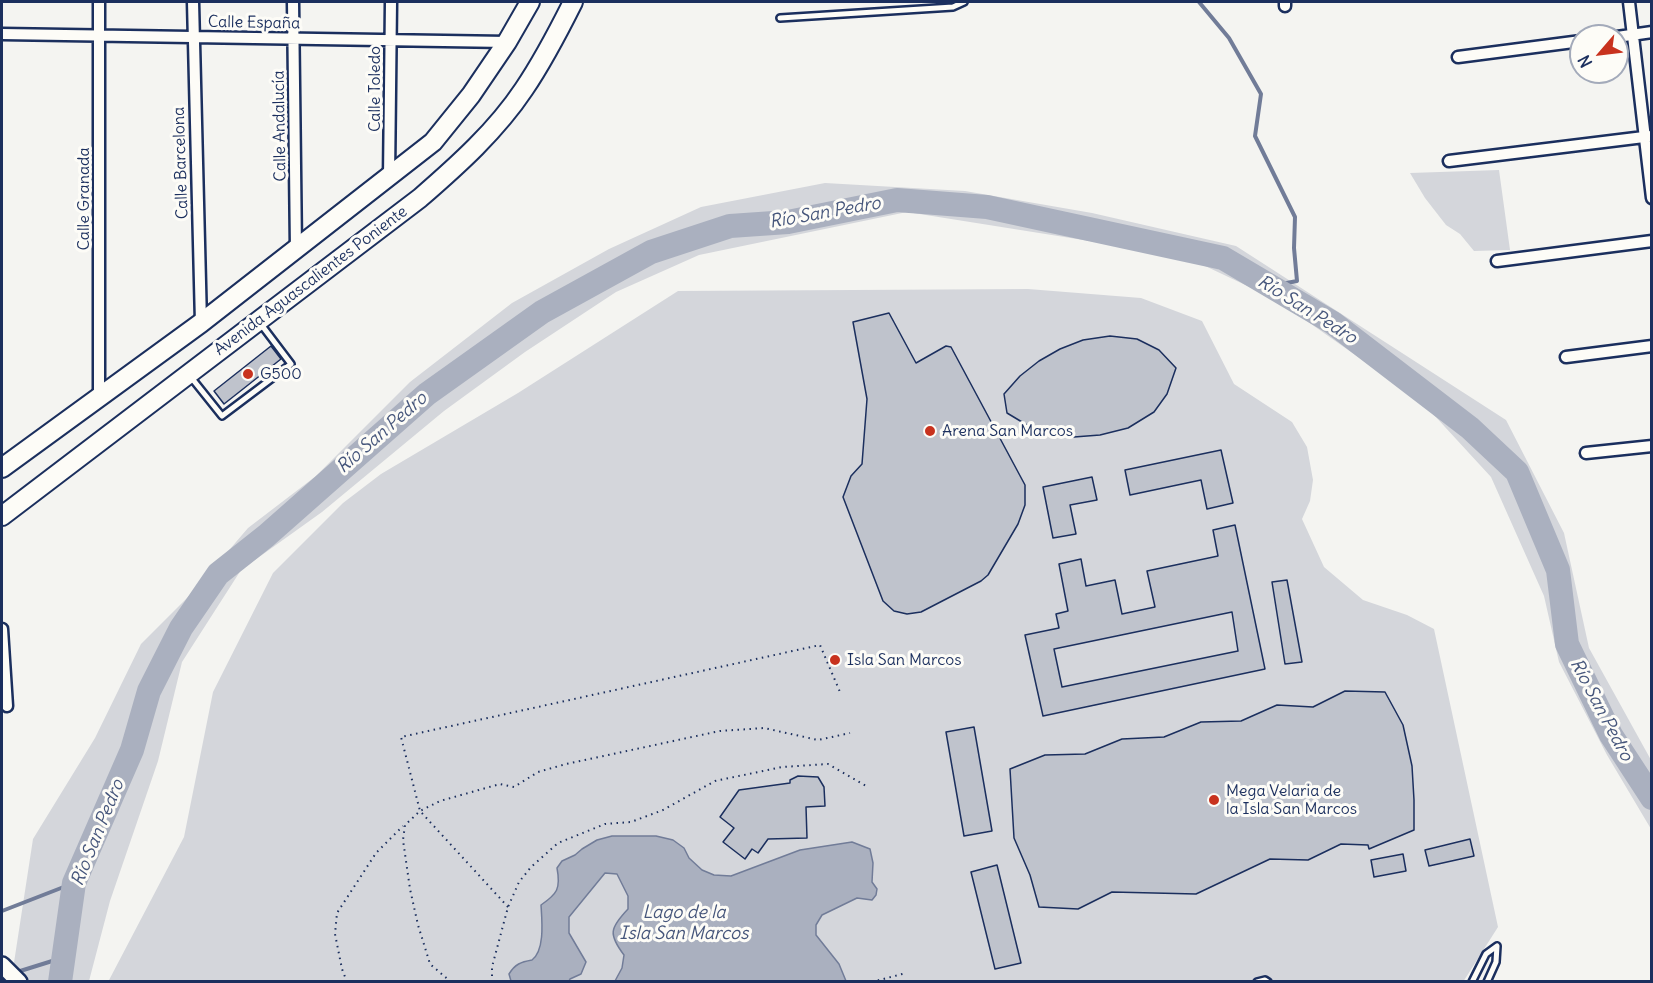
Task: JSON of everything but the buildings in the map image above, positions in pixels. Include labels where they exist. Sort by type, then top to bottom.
[{"type":"main road","name":"Avenida Aguascalientes Poniente","points":[[2,468],[201,323],[432,142],[471,95],[507,42],[530,2]]},
{"type":"main road","name":"Avenida Aguascalientes Poniente","points":[[2,516],[420,198],[461,163],[493,129],[523,91],[551,46],[573,2]]},
{"type":"street","name":"Calle Granada","points":[[99,2],[99,396]]},
{"type":"street","name":"Calle Barcelona","points":[[193,2],[201,323]]},
{"type":"street","name":"Calle Andalucía","points":[[293,2],[296,249]]},
{"type":"street","name":"Calle Toledo","points":[[389,177],[391,2]]},
{"type":"street","points":[[1629,2],[1648,136],[1652,198]]},
{"type":"street","points":[[1629,36],[1652,33]]},
{"type":"street","name":"Calle España","points":[[2,34],[507,42]]},
{"type":"street","points":[[1458,57],[1569,43]]},
{"type":"street","points":[[1449,161],[1648,136]]},
{"type":"street","points":[[1497,261],[1652,241]]},
{"type":"street","points":[[1566,357],[1652,346]]},
{"type":"street","points":[[1586,453],[1652,446]]},
{"type":"street","points":[[2,629],[7,706]]},
{"type":"street","points":[[2,965],[19,981]]},
{"type":"lane","points":[[780,18],[953,7],[964,2]]},
{"type":"lane","points":[[189,375],[222,416],[282,371],[291,364],[259,321]]},
{"type":"lane","points":[[1472,981],[1486,954],[1497,946],[1496,962],[1486,981]]},
{"type":"lane","points":[[1257,981],[1268,981]]},
{"type":"path","points":[[508,907],[420,811],[401,737],[820,645],[840,692]]},
{"type":"path","points":[[347,981],[342,969],[335,934],[337,913],[376,853],[420,811],[440,801],[500,784],[514,787],[538,772],[566,764],[720,731],[764,728],[818,740],[850,733]]},
{"type":"path","points":[[492,981],[492,967],[508,907],[519,882],[531,867],[558,843],[604,824],[631,822],[663,810],[715,781],[783,767],[828,764],[868,787]]},
{"type":"path","points":[[405,825],[403,840],[418,925],[430,964],[451,981]]},
{"type":"path","points":[[872,981],[906,973]]},
{"type":"shaded area","points":[[1499,170],[1510,250],[1474,251],[1460,234],[1446,225],[1425,198],[1410,173]]},
{"type":"shaded area","points":[[825,183],[965,191],[1092,213],[1236,246],[1506,420],[1564,533],[1589,648],[1651,760],[1651,829],[1607,755],[1559,662],[1544,596],[1491,477],[1422,402],[1277,300],[1184,256],[907,212],[699,255],[616,292],[525,352],[444,411],[322,512],[241,570],[182,662],[158,761],[110,901],[89,981],[11,982],[33,839],[95,738],[141,644],[194,591],[248,528],[316,476],[410,382],[512,303],[609,249],[701,207]]},
{"type":"shaded area","name":"Isla San Marcos","points":[[1028,289],[1141,298],[1202,321],[1234,384],[1292,422],[1307,447],[1313,480],[1310,501],[1302,519],[1324,567],[1363,600],[1407,615],[1434,629],[1498,927],[1463,982],[108,982],[184,837],[213,692],[273,573],[343,503],[381,474],[518,393],[678,291]]},
{"type":"water","name":"Lago de la Isla San Marcos","points":[[612,836],[656,836],[673,840],[684,848],[689,858],[702,870],[714,875],[731,876],[800,850],[852,842],[870,849],[873,863],[872,882],[877,889],[876,895],[872,900],[857,898],[822,915],[816,925],[816,935],[839,964],[846,981],[615,981],[622,968],[624,955],[615,942],[613,931],[628,909],[628,896],[617,874],[605,873],[569,917],[569,933],[586,962],[581,974],[569,981],[511,981],[509,974],[514,968],[532,960],[539,949],[542,935],[541,905],[557,890],[557,868],[562,861],[597,840]]},
{"type":"waterway","points":[[1199,2],[1229,38],[1261,94],[1255,136],[1295,217],[1294,248],[1297,281],[1271,286]]},
{"type":"waterway","name":"Río San Pedro","points":[[60,982],[74,883],[132,750],[149,691],[181,628],[218,574],[266,536],[427,394],[542,312],[651,252],[730,226],[788,222],[897,200],[987,207],[1223,258],[1333,323],[1470,428],[1517,472],[1558,570],[1567,644],[1611,735],[1652,798]]},
{"type":"waterway","points":[[2,911],[74,883]]},
{"type":"waterway","points":[[17,972],[65,957]]},
{"type":"place","name":"G500","points":[[248,374]]},
{"type":"place","name":"Arena San Marcos","points":[[930,431]]},
{"type":"place","name":"Isla San Marcos","points":[[835,660]]},
{"type":"place","name":"Mega Velaria de la Isla San Marcos","points":[[1214,800]]}]
